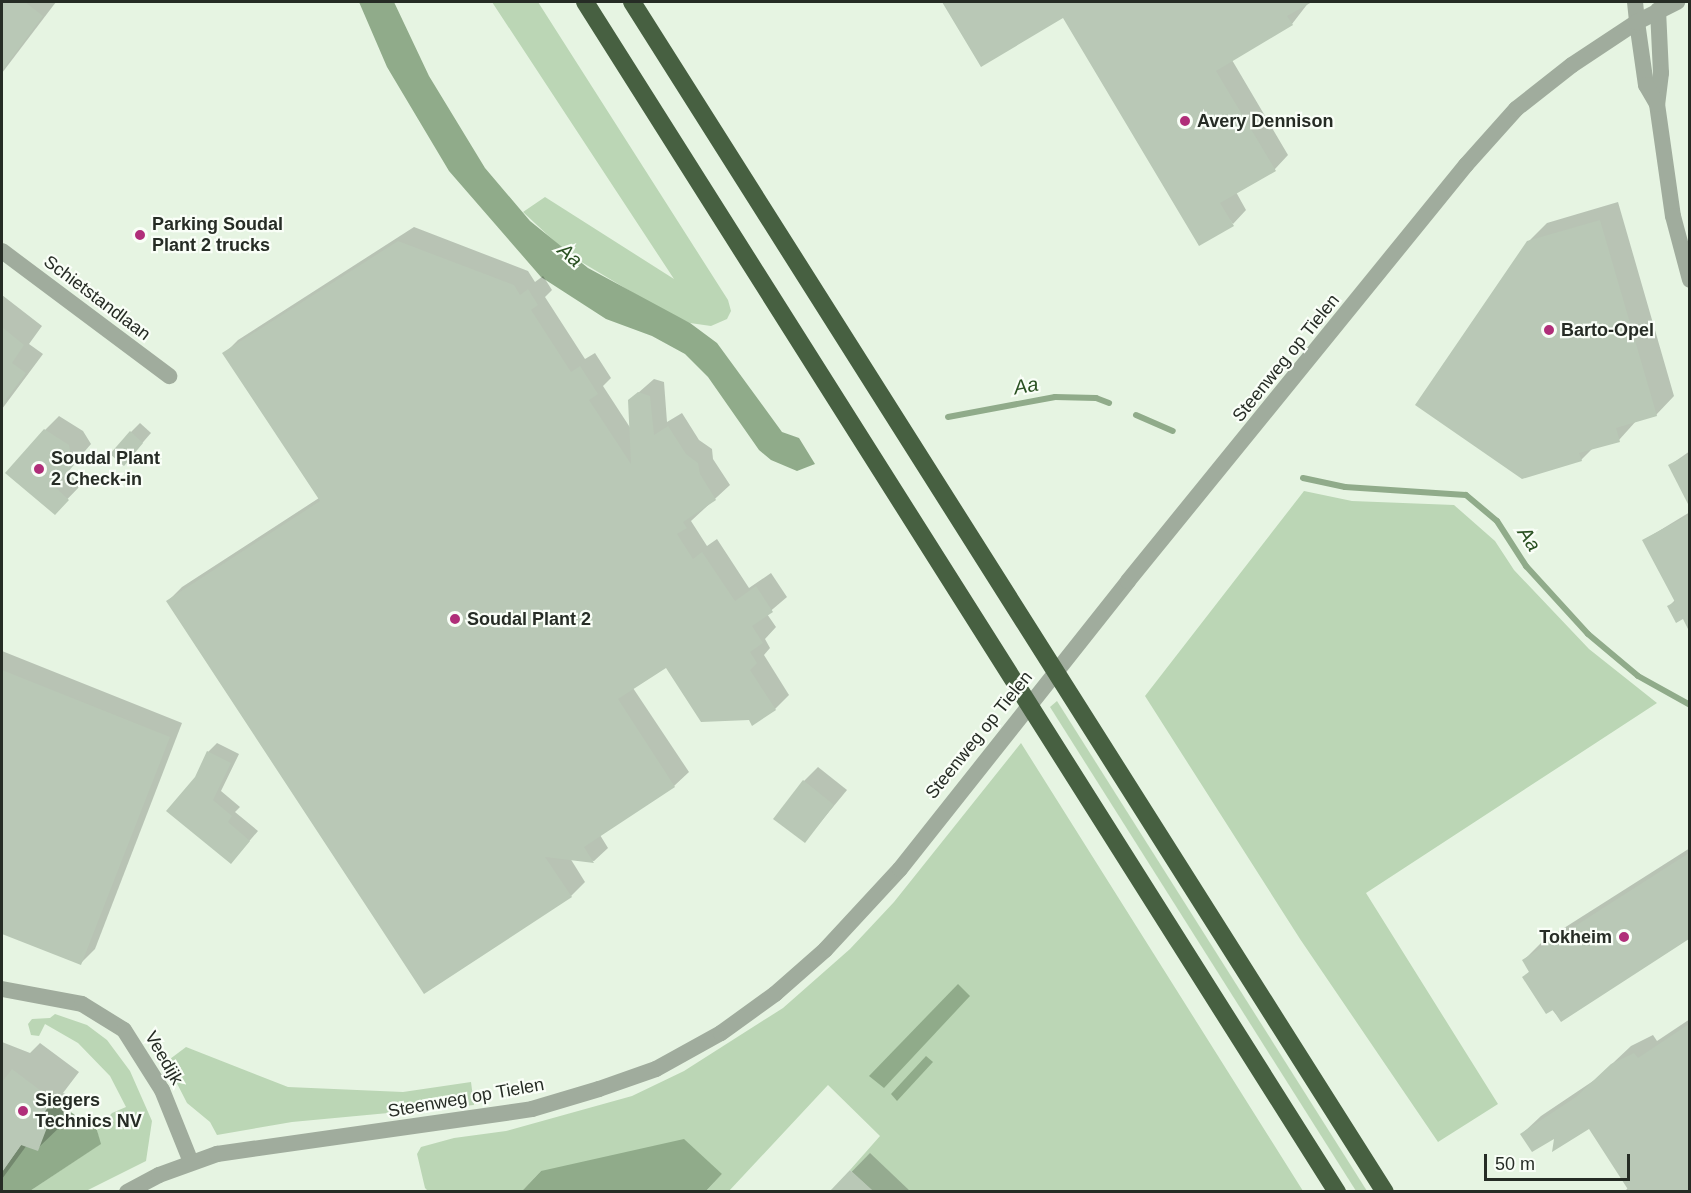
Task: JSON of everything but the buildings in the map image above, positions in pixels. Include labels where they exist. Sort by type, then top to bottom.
[{"type":"highway","points":[[585,2],[1337,1191]]},
{"type":"highway","points":[[632,2],[1385,1191]]},
{"type":"street","points":[[1635,2],[1646,85],[1657,104]]},
{"type":"street","name":"Steenweg op Tielen","points":[[127,1191],[191,1162],[251,1148],[406,1130],[532,1109],[656,1070],[721,1033],[775,994],[825,950],[900,869],[958,792],[1128,581],[1466,165],[1516,109],[1572,65],[1657,6],[1677,2]]},
{"type":"street","points":[[1657,6],[1661,73],[1657,104],[1673,216],[1689,280]]},
{"type":"street","name":"Schietstandlaan","points":[[2,251],[169,376]]},
{"type":"street","name":"Veedijk","points":[[2,989],[82,1004],[124,1030],[162,1090],[191,1162]]},
{"type":"shaded area","points":[[492,2],[538,2],[728,300],[731,311],[727,319],[711,326],[690,323],[660,309],[568,254],[523,212],[545,197],[674,279]]},
{"type":"shaded area","points":[[1304,491],[1352,501],[1454,505],[1495,541],[1514,570],[1589,649],[1657,703],[1366,893],[1498,1104],[1438,1142],[1300,939],[1145,696]]},
{"type":"shaded area","points":[[1057,701],[1367,1191],[1356,1191],[1050,707]]},
{"type":"shaded area","points":[[1021,743],[1303,1191],[873,1191],[850,1170],[880,1136],[828,1085],[729,1191],[706,1191],[722,1174],[541,1171],[522,1191],[428,1191],[425,1188],[417,1154],[421,1147],[454,1138],[506,1131],[632,1096],[684,1071],[783,1008],[850,949],[894,902]]},
{"type":"shaded area","points":[[55,1014],[87,1025],[107,1040],[130,1071],[152,1121],[146,1161],[86,1191],[30,1191],[100,1144],[97,1130],[112,1113],[126,1107],[110,1076],[78,1043],[45,1024],[39,1036],[31,1035],[28,1024],[32,1019],[50,1018]]},
{"type":"shaded area","points":[[186,1047],[288,1087],[403,1092],[471,1082],[474,1105],[292,1122],[217,1135],[210,1122],[187,1103],[166,1062]]},
{"type":"water","points":[[359,2],[394,2],[429,76],[485,168],[530,221],[588,268],[690,323],[717,343],[782,432],[799,438],[815,464],[797,471],[771,460],[759,450],[708,377],[685,354],[652,336],[606,319],[541,277],[449,171],[387,67]]},
{"type":"water","points":[[958,984],[970,996],[884,1088],[869,1076]]},
{"type":"water","points":[[926,1056],[933,1062],[897,1101],[891,1094]]},
{"type":"water","points":[[53,1100],[97,1130],[101,1144],[30,1191],[2,1192],[2,1172]]},
{"type":"water","points":[[684,1139],[722,1174],[706,1191],[522,1191],[541,1171]]},
{"type":"waterway","name":"Aa","points":[[948,417],[1055,397],[1096,398],[1109,403]]},
{"type":"waterway","name":"Aa","points":[[1136,415],[1173,431]]},
{"type":"waterway","name":"Aa","points":[[1303,478],[1345,487],[1466,495],[1497,521],[1526,566],[1588,634],[1638,676],[1690,705]]},
{"type":"place","name":"Avery Dennison","points":[[1185,121]]},
{"type":"place","name":"Parking Soudal Plant 2 trucks","points":[[140,235]]},
{"type":"place","name":"Barto-Opel","points":[[1549,330]]},
{"type":"place","name":"Soudal Plant 2 Check-in","points":[[39,469]]},
{"type":"place","name":"Soudal Plant 2","points":[[455,619]]},
{"type":"place","name":"Tokheim","points":[[1624,937]]},
{"type":"place","name":"Siegers Technics NV","points":[[23,1111]]}]
